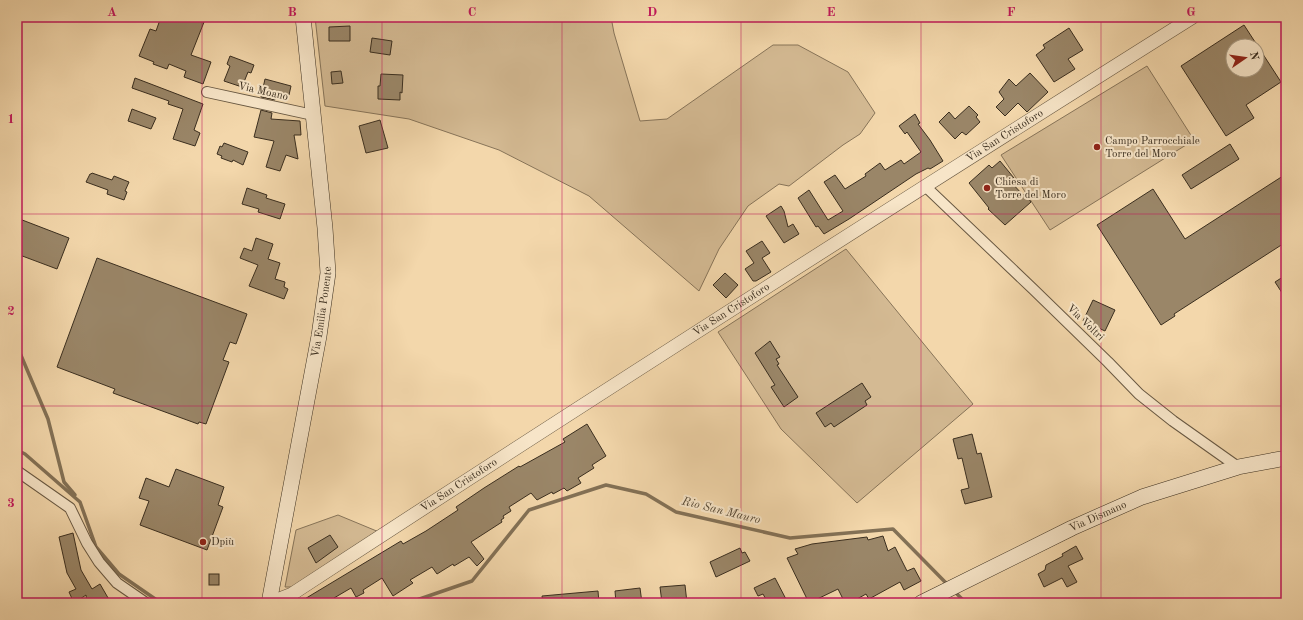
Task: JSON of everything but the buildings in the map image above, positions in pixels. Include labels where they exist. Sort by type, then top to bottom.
[{"type":"main road","name":"Via Emilia Ponente","points":[[269,603],[325,303],[328,273],[325,228],[303,17]]},
{"type":"main road","name":"Via Dismano","points":[[921,603],[1072,528],[1142,497],[1238,467],[1286,458]]},
{"type":"street","name":"Via San Cristoforo","points":[[269,603],[292,594],[505,455],[925,186],[1193,17]]},
{"type":"street","name":"Via Moano","points":[[207,92],[313,115]]},
{"type":"street","name":"Via Voltri","points":[[925,186],[1108,362],[1139,394],[1238,467]]},
{"type":"street","points":[[17,470],[70,508],[86,543],[99,562],[117,583],[146,603]]},
{"type":"shaded area","points":[[315,17],[611,17],[614,33],[640,121],[667,119],[773,45],[798,45],[848,72],[875,113],[860,134],[789,186],[779,184],[748,206],[719,249],[699,291],[589,196],[499,150],[409,119],[325,106]]},
{"type":"shaded area","name":"Campo Parrocchiale Torre del Moro","points":[[1147,66],[1194,140],[1050,230],[1001,155]]},
{"type":"shaded area","points":[[846,249],[973,404],[857,503],[781,429],[718,332]]},
{"type":"shaded area","points":[[338,515],[379,532],[293,587],[285,587],[296,530]]},
{"type":"waterway","points":[[17,346],[48,419],[64,482],[75,495]]},
{"type":"waterway","name":"Rio San Mauro","points":[[17,450],[25,454],[80,502],[96,547],[119,574],[161,603]]},
{"type":"waterway","name":"Rio San Mauro","points":[[408,603],[472,581],[529,510],[606,485],[646,494],[676,512],[790,538],[893,529],[948,585]]},
{"type":"waterway","name":"Rio San Mauro","points":[[954,591],[964,601],[971,603]]},
{"type":"place","name":"Campo Parrocchiale Torre del Moro","points":[[1097,147]]},
{"type":"place","name":"Chiesa di Torre del Moro","points":[[987,188]]},
{"type":"place","name":"Dpiù","points":[[203,542]]}]
